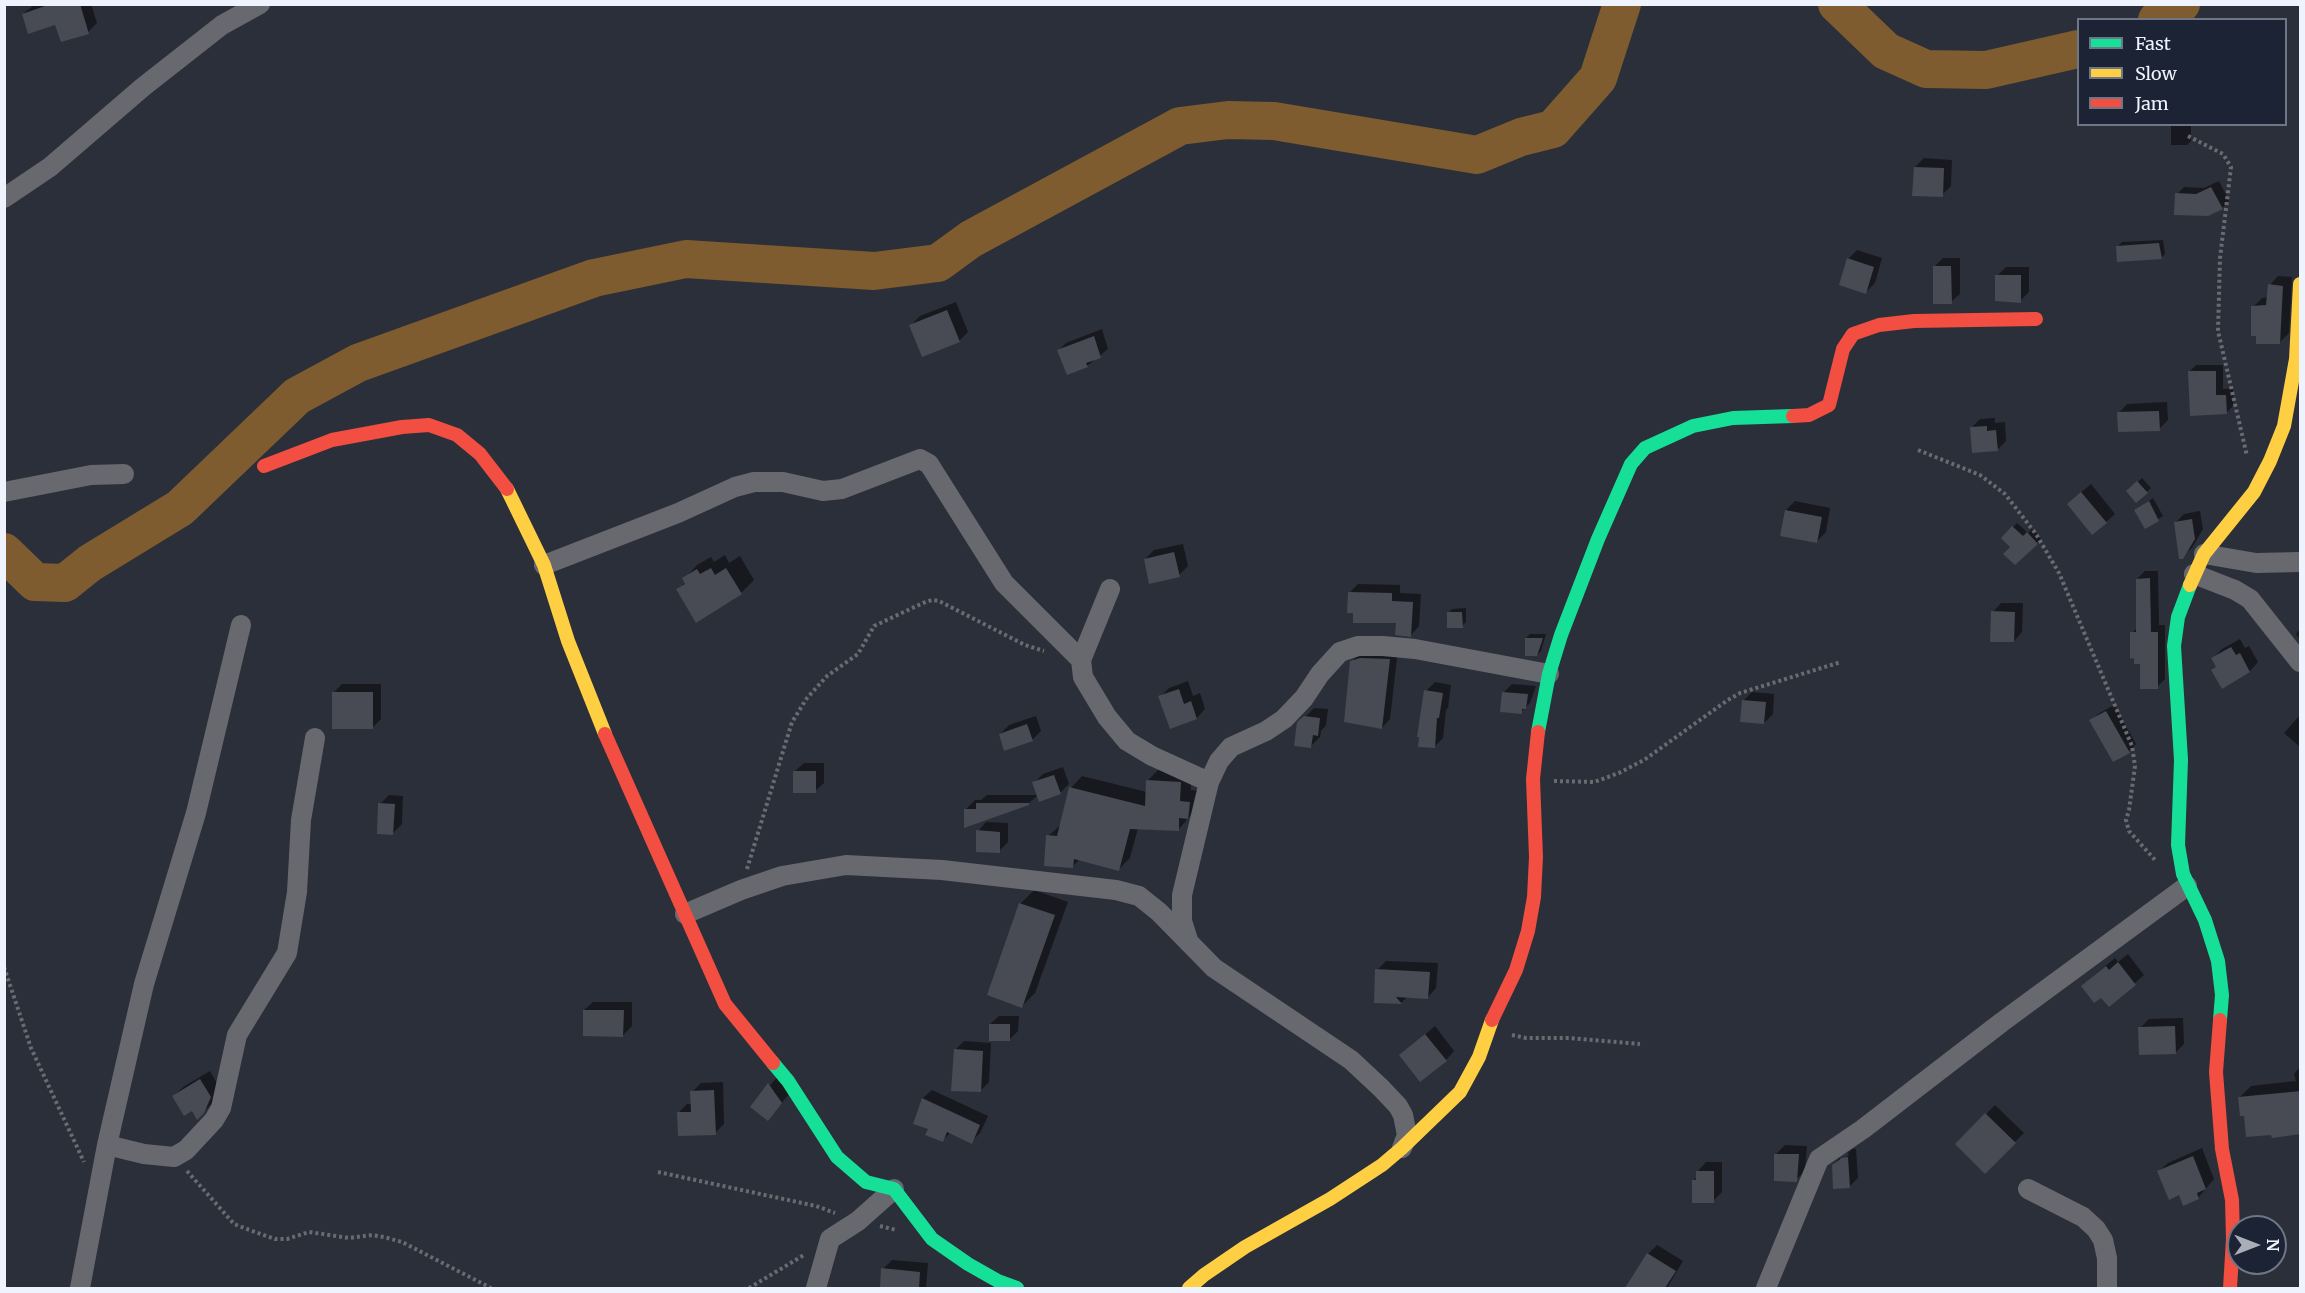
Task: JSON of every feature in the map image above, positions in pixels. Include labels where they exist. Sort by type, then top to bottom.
[{"type":"street","points":[[4,198],[50,167],[142,87],[222,26],[260,4]]},
{"type":"street","points":[[2230,1288],[2234,1239],[2232,1200],[2222,1149],[2216,1072],[2222,995],[2218,961],[2205,920],[2185,880],[2178,844],[2181,760],[2174,646],[2178,617],[2204,554],[2254,492],[2284,426],[2296,359],[2301,284]]},
{"type":"street","points":[[1189,1288],[1245,1247],[1330,1199],[1382,1165],[1460,1092],[1479,1057],[1492,1021],[1516,970],[1528,932],[1534,897],[1536,857],[1533,779],[1537,738],[1549,674],[1561,635],[1630,464],[1645,448],[1693,426],[1733,418],[1809,416],[1822,410],[1829,405],[1833,397],[1843,349],[1853,334],[1879,325],[1914,321],[2036,319]]},
{"type":"street","points":[[264,466],[332,440],[402,427],[429,425],[457,435],[480,454],[505,486],[544,565],[568,641],[591,700],[725,1004],[788,1082],[837,1158],[866,1182],[894,1189],[932,1239],[968,1264],[998,1281],[1017,1288]]},
{"type":"street","points":[[544,565],[754,482],[783,482],[823,491],[842,489],[920,459],[930,464],[1004,584],[1076,655],[1083,676],[1107,717],[1127,741],[1152,756],[1209,782]]},
{"type":"street","points":[[4,492],[91,475],[124,474]]},
{"type":"street","points":[[2204,554],[2256,563],[2301,562]]},
{"type":"street","points":[[2194,574],[2235,590],[2250,599],[2301,662]]},
{"type":"street","points":[[1076,655],[1110,589]]},
{"type":"street","points":[[80,1288],[107,1145],[144,984],[196,813],[241,625]]},
{"type":"street","points":[[1188,943],[1182,921],[1182,895],[1209,782],[1219,761],[1231,747],[1266,731],[1284,719],[1304,698],[1320,674],[1340,652],[1358,646],[1415,649],[1549,674]]},
{"type":"street","points":[[107,1145],[144,1154],[174,1157],[186,1150],[214,1120],[225,1096],[237,1035],[286,953],[297,892],[301,820],[315,738]]},
{"type":"street","points":[[685,914],[741,890],[782,876],[846,865],[942,870],[1106,889],[1139,896],[1159,912],[1214,968],[1351,1060],[1381,1088],[1398,1106],[1403,1115],[1407,1135],[1402,1148]]},
{"type":"street","points":[[1767,1288],[1819,1158],[1863,1129],[2185,880]]},
{"type":"street","points":[[816,1288],[830,1239],[858,1221],[894,1189]]},
{"type":"street","points":[[2028,1189],[2083,1217],[2096,1229],[2103,1240],[2107,1258],[2108,1288]]},
{"type":"path","points":[[2188,136],[2223,154],[2231,167],[2220,258],[2217,331],[2247,458]]},
{"type":"path","points":[[1918,450],[1980,475],[2005,494],[2036,534],[2059,573],[2132,746],[2135,766],[2126,820],[2128,831],[2153,859],[2185,880]]},
{"type":"path","points":[[741,890],[792,722],[807,698],[827,676],[858,654],[874,626],[923,603],[932,600],[939,601],[1024,645],[1050,652],[1076,655]]},
{"type":"path","points":[[1533,779],[1594,782],[1619,773],[1644,760],[1740,693],[1841,662]]},
{"type":"path","points":[[4,968],[31,1047],[84,1164]]},
{"type":"path","points":[[1492,1021],[1503,1031],[1515,1037],[1558,1037],[1640,1044]]},
{"type":"path","points":[[174,1157],[234,1224],[275,1239],[286,1239],[309,1232],[349,1238],[372,1235],[384,1237],[402,1242],[491,1288]]},
{"type":"path","points":[[658,1172],[816,1206],[858,1221]]},
{"type":"path","points":[[749,1288],[830,1239]]},
{"type":"building","points":[[51,4],[80,4],[89,34],[61,42],[55,25],[28,34],[22,14]]},
{"type":"building","points":[[1914,167],[1944,168],[1943,197],[1912,196]]},
{"type":"building","points":[[2211,187],[2223,209],[2208,216],[2174,215],[2175,193],[2196,194]]},
{"type":"building","points":[[2159,243],[2162,259],[2117,262],[2116,246]]},
{"type":"building","points":[[1847,258],[1874,267],[1866,294],[1839,285]]},
{"type":"building","points":[[1933,266],[1951,266],[1952,304],[1933,304]]},
{"type":"building","points":[[1995,275],[2021,275],[2021,303],[1995,301]]},
{"type":"building","points":[[2268,284],[2283,286],[2280,344],[2256,344],[2256,336],[2251,336],[2251,306],[2266,305]]},
{"type":"building","points":[[947,310],[960,342],[922,357],[909,325]]},
{"type":"building","points":[[1094,336],[1101,358],[1086,363],[1088,367],[1067,375],[1057,350]]},
{"type":"building","points":[[2188,371],[2216,371],[2216,395],[2226,395],[2227,414],[2190,416]]},
{"type":"building","points":[[2159,411],[2160,431],[2118,432],[2117,412]]},
{"type":"building","points":[[1987,426],[1987,431],[1996,430],[1998,451],[1972,453],[1970,427]]},
{"type":"building","points":[[2137,481],[2148,493],[2136,503],[2126,491]]},
{"type":"building","points":[[2081,492],[2107,523],[2092,535],[2067,504]]},
{"type":"building","points":[[2149,501],[2159,521],[2145,529],[2134,510]]},
{"type":"building","points":[[1785,510],[1822,517],[1817,543],[1780,536]]},
{"type":"building","points":[[2192,519],[2195,539],[2183,559],[2179,559],[2174,522]]},
{"type":"building","points":[[2012,526],[2023,536],[2027,532],[2038,544],[2015,565],[2003,554],[2010,547],[2001,538]]},
{"type":"building","points":[[1174,552],[1180,577],[1149,584],[1144,559]]},
{"type":"building","points":[[711,568],[715,575],[726,568],[742,594],[696,623],[676,589],[685,584],[682,578],[697,569],[700,574]]},
{"type":"building","points":[[2150,578],[2151,632],[2158,632],[2158,689],[2140,689],[2140,664],[2134,664],[2134,658],[2130,659],[2130,632],[2136,632],[2136,579]]},
{"type":"building","points":[[1348,592],[1392,593],[1392,601],[1413,602],[1411,637],[1395,635],[1396,623],[1353,623],[1353,613],[1347,613]]},
{"type":"building","points":[[1991,611],[2015,612],[2014,642],[1990,642]]},
{"type":"building","points":[[1447,612],[1462,612],[1463,628],[1447,628]]},
{"type":"building","points":[[1525,638],[1543,638],[1537,656],[1525,656]]},
{"type":"building","points":[[2231,647],[2236,655],[2240,653],[2250,672],[2222,689],[2211,670],[2216,667],[2211,658]]},
{"type":"building","points":[[1360,658],[1390,659],[1382,729],[1344,722],[1350,661]]},
{"type":"building","points":[[1179,689],[1184,704],[1191,701],[1197,719],[1170,729],[1158,696]]},
{"type":"building","points":[[1424,690],[1443,693],[1439,718],[1437,718],[1435,748],[1418,747],[1419,737],[1417,737]]},
{"type":"building","points":[[332,692],[373,692],[373,729],[332,729]]},
{"type":"building","points":[[1502,692],[1528,694],[1526,709],[1522,709],[1522,714],[1500,712]]},
{"type":"building","points":[[1742,700],[1766,702],[1764,724],[1740,722]]},
{"type":"building","points":[[2106,711],[2130,753],[2113,762],[2089,720]]},
{"type":"building","points":[[1304,716],[1320,718],[1318,736],[1313,735],[1311,748],[1294,746],[1297,722]]},
{"type":"building","points":[[1027,724],[1033,741],[1004,751],[999,734]]},
{"type":"building","points":[[793,771],[816,771],[816,793],[793,793]]},
{"type":"building","points":[[1054,775],[1061,794],[1039,802],[1032,782]]},
{"type":"building","points":[[1146,780],[1181,782],[1180,801],[1190,802],[1188,819],[1179,818],[1179,831],[1130,829],[1119,871],[1074,859],[1073,868],[1044,866],[1046,835],[1057,836],[1069,787],[1145,806]]},
{"type":"building","points":[[378,803],[395,804],[393,835],[377,834]]},
{"type":"building","points":[[976,803],[1029,803],[1029,805],[964,828],[964,809],[976,809]]},
{"type":"building","points":[[976,830],[1000,832],[1000,853],[976,852]]},
{"type":"building","points":[[1019,903],[1055,915],[1022,1008],[987,995]]},
{"type":"building","points":[[2118,962],[2136,985],[2109,1007],[2101,998],[2094,1003],[2081,986],[2106,966],[2109,970]]},
{"type":"building","points":[[1375,969],[1430,972],[1428,999],[1396,997],[1402,1004],[1374,1003]]},
{"type":"building","points":[[583,1010],[624,1010],[623,1037],[583,1036]]},
{"type":"building","points":[[989,1024],[1010,1024],[1010,1041],[989,1041]]},
{"type":"building","points":[[2175,1026],[2176,1054],[2139,1055],[2138,1027]]},
{"type":"building","points":[[1425,1034],[1447,1061],[1420,1082],[1399,1055]]},
{"type":"building","points":[[954,1049],[983,1051],[981,1092],[951,1091]]},
{"type":"building","points":[[200,1079],[211,1097],[204,1113],[197,1120],[192,1111],[184,1116],[172,1096]]},
{"type":"building","points":[[768,1083],[782,1103],[768,1121],[750,1107]]},
{"type":"building","points":[[714,1090],[716,1135],[678,1136],[677,1112],[691,1112],[690,1091]]},
{"type":"building","points":[[2301,1091],[2301,1134],[2272,1138],[2271,1135],[2246,1137],[2244,1116],[2240,1116],[2238,1097]]},
{"type":"building","points":[[922,1098],[980,1125],[972,1144],[947,1132],[943,1142],[925,1135],[928,1129],[913,1124]]},
{"type":"building","points":[[1985,1113],[2016,1143],[1985,1174],[1955,1144]]},
{"type":"building","points":[[1774,1154],[1799,1154],[1797,1182],[1774,1181]]},
{"type":"building","points":[[2193,1156],[2206,1189],[2197,1193],[2199,1199],[2183,1206],[2179,1195],[2169,1200],[2157,1171]]},
{"type":"building","points":[[1848,1157],[1850,1188],[1833,1189],[1832,1165]]},
{"type":"building","points":[[1696,1171],[1714,1171],[1714,1203],[1692,1203],[1692,1180],[1696,1180]]},
{"type":"building","points":[[1647,1253],[1676,1271],[1665,1288],[1625,1288]]},
{"type":"building","points":[[881,1268],[920,1272],[919,1288],[880,1288]]},
{"type":"waterway","points":[[4,552],[35,582],[65,583],[90,563],[180,508],[297,396],[358,363],[594,278],[686,259],[874,271],[938,263],[971,239],[1180,126],[1228,120],[1274,121],[1477,155],[1521,137],[1553,129],[1598,78],[1622,4]]},
{"type":"waterway","points":[[1837,4],[1886,51],[1926,69],[1986,70],[2077,49]]},
{"type":"waterway","points":[[2160,18],[2181,4]]},
{"type":"traffic: fast","points":[[1538,732],[1549,674],[1561,635],[1598,539],[1631,464],[1645,448],[1693,426],[1733,418],[1793,416]]},
{"type":"traffic: fast","points":[[2190,585],[2178,617],[2174,646],[2181,760],[2178,845],[2183,874],[2205,920],[2218,961],[2222,995],[2220,1020]]},
{"type":"traffic: fast","points":[[773,1063],[788,1081],[837,1157],[866,1182],[894,1189],[932,1239],[968,1264],[998,1281],[1017,1288]]},
{"type":"traffic: slow","points":[[2190,585],[2204,554],[2254,492],[2284,426],[2296,359],[2300,284]]},
{"type":"traffic: slow","points":[[507,489],[544,565],[568,641],[605,734]]},
{"type":"traffic: slow","points":[[1189,1288],[1245,1247],[1330,1199],[1382,1165],[1402,1148],[1460,1092],[1479,1057],[1492,1020]]},
{"type":"traffic: jam","points":[[1793,416],[1809,415],[1829,405],[1843,349],[1853,334],[1879,325],[1914,321],[2036,319]]},
{"type":"traffic: jam","points":[[264,466],[332,440],[402,427],[429,425],[457,435],[480,454],[507,489]]},
{"type":"traffic: jam","points":[[1492,1020],[1516,970],[1528,931],[1534,897],[1536,857],[1533,779],[1538,732]]},
{"type":"traffic: jam","points":[[605,734],[725,1004],[773,1063]]},
{"type":"traffic: jam","points":[[2220,1020],[2216,1072],[2222,1149],[2232,1200],[2233,1239],[2230,1288]]}]
